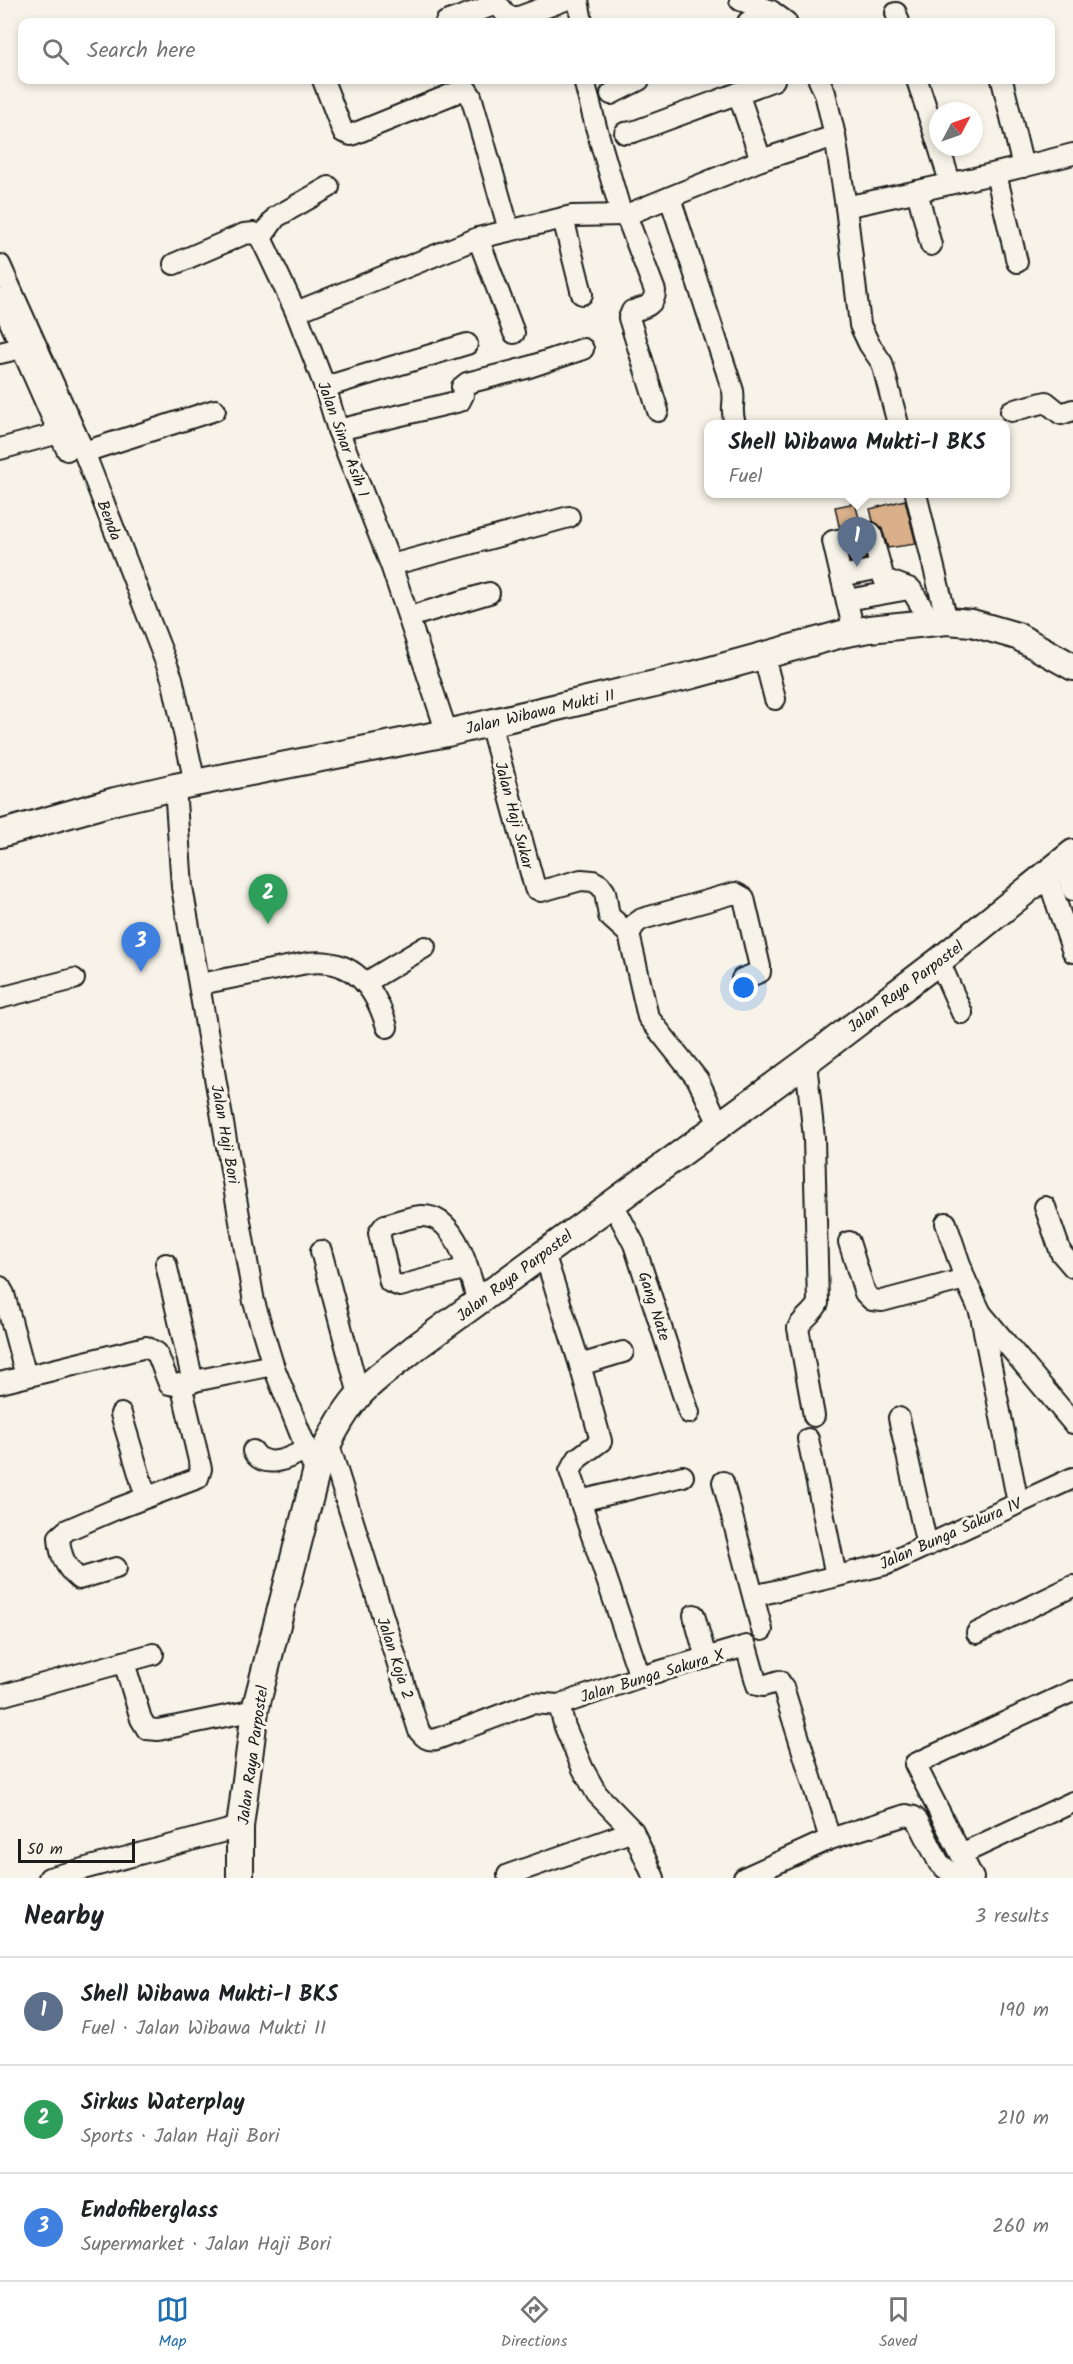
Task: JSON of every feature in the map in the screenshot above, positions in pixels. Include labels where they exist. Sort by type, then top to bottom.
[{"type":"main road","name":"Jalan Wibawa Mukti II","points":[[0,834],[115,801],[447,733],[854,632],[939,622],[972,623],[1017,636],[1073,668]]},
{"type":"main road","name":"Jalan Raya Parpostel","points":[[240,1878],[240,1827],[255,1710],[317,1455],[359,1395],[382,1374],[612,1202],[806,1062],[939,961],[1061,863]]},
{"type":"street","points":[[457,18],[494,5],[501,8],[508,17],[519,17],[565,0]]},
{"type":"street","points":[[578,0],[581,18]]},
{"type":"street","points":[[740,0],[778,16]]},
{"type":"street","points":[[325,84],[343,132],[351,135],[467,90],[471,96],[509,230]]},
{"type":"street","points":[[585,84],[624,216],[655,291],[653,302],[632,311],[629,318],[658,411]]},
{"type":"street","points":[[610,94],[631,84]]},
{"type":"street","points":[[625,133],[763,84]]},
{"type":"street","points":[[821,84],[835,136],[860,325],[882,363],[897,420]]},
{"type":"street","points":[[918,84],[929,118]]},
{"type":"street","points":[[1003,84],[1023,167]]},
{"type":"street","points":[[738,93],[760,160]]},
{"type":"street","points":[[296,312],[478,238],[563,218],[624,216],[760,160],[835,136]]},
{"type":"street","points":[[846,207],[950,182],[996,174],[1073,154]]},
{"type":"street","points":[[941,156],[950,182]]},
{"type":"street","points":[[996,174],[1017,262]]},
{"type":"street","points":[[174,264],[244,234],[254,233],[261,238],[276,216],[329,187]]},
{"type":"street","points":[[917,191],[931,245]]},
{"type":"street","points":[[670,198],[733,391],[734,402],[731,409],[734,420]]},
{"type":"street","points":[[563,218],[582,294]]},
{"type":"street","name":"Jalan Sinar Asih 1","points":[[261,238],[296,312],[325,387],[338,430],[391,565],[447,733]]},
{"type":"street","points":[[478,238],[514,333]]},
{"type":"street","name":"Benda","points":[[0,265],[70,445],[172,678],[185,785]]},
{"type":"street","points":[[0,299],[21,348],[70,445]]},
{"type":"street","points":[[325,387],[467,344]]},
{"type":"street","points":[[0,353],[21,348]]},
{"type":"street","points":[[338,430],[460,401],[463,395],[462,387],[466,382],[526,368],[583,349]]},
{"type":"street","points":[[1011,411],[1046,402],[1061,414],[1073,410]]},
{"type":"street","points":[[0,449],[70,445],[215,410]]},
{"type":"street","points":[[917,498],[939,622]]},
{"type":"street","points":[[391,565],[569,517]]},
{"type":"street","points":[[854,632],[833,541],[871,533],[884,579],[911,589],[939,622]]},
{"type":"street","points":[[841,576],[881,568]]},
{"type":"street","points":[[847,600],[911,589]]},
{"type":"street","points":[[409,617],[489,593]]},
{"type":"street","points":[[764,656],[775,699]]},
{"type":"street","name":"Jalan Haji Sukar","points":[[490,723],[535,888],[542,891],[581,880],[593,881],[605,892],[609,916],[629,934]]},
{"type":"street","name":"Jalan Haji Bori","points":[[185,785],[182,887],[254,1302],[273,1365],[317,1455]]},
{"type":"street","points":[[1061,863],[1073,890]]},
{"type":"street","points":[[1061,863],[1073,952]]},
{"type":"street","points":[[719,1124],[698,1080],[648,1017],[629,934],[635,924],[642,919],[735,892],[744,898],[760,967],[760,972],[757,974],[742,979]]},
{"type":"street","points":[[365,983],[425,947]]},
{"type":"street","points":[[200,984],[322,961],[342,965],[365,983],[373,993],[381,1007],[387,1027]]},
{"type":"street","points":[[939,961],[962,1013]]},
{"type":"street","points":[[0,998],[74,979]]},
{"type":"street","points":[[806,1062],[814,1137],[818,1302],[816,1308],[798,1328],[814,1416]]},
{"type":"street","name":"Gang Nate","points":[[612,1202],[634,1244],[689,1413]]},
{"type":"street","points":[[1045,1207],[1061,1253],[1073,1267]]},
{"type":"street","points":[[467,1268],[400,1286],[390,1282],[380,1233],[385,1225],[420,1216],[433,1217],[449,1227],[467,1268],[478,1302]]},
{"type":"street","points":[[946,1222],[965,1279],[980,1311],[1018,1503]]},
{"type":"street","points":[[849,1242],[865,1293],[872,1300],[882,1301],[965,1279]]},
{"type":"street","points":[[321,1251],[359,1395]]},
{"type":"street","points":[[544,1253],[580,1365],[601,1441],[578,1458],[570,1471],[640,1677]]},
{"type":"street","points":[[116,1568],[79,1579],[69,1571],[60,1552],[59,1537],[67,1530],[191,1481],[200,1474],[201,1469],[166,1264]]},
{"type":"street","points":[[0,1287],[4,1294],[26,1376]]},
{"type":"street","points":[[980,1311],[1073,1423]]},
{"type":"street","points":[[0,1383],[146,1347],[157,1353],[169,1384],[187,1383],[273,1365]]},
{"type":"street","points":[[580,1365],[623,1352]]},
{"type":"street","points":[[121,1414],[146,1497]]},
{"type":"street","points":[[899,1418],[927,1546]]},
{"type":"street","points":[[808,1439],[836,1576]]},
{"type":"street","points":[[253,1451],[257,1458],[264,1461],[317,1455]]},
{"type":"street","name":"Jalan Koja 2","points":[[317,1455],[419,1731],[424,1737],[430,1740],[437,1739],[532,1702],[559,1705]]},
{"type":"street","points":[[580,1501],[683,1476]]},
{"type":"street","name":"Jalan Bunga Sakura IV","points":[[754,1596],[887,1564],[1073,1478]]},
{"type":"street","points":[[723,1482],[762,1630]]},
{"type":"street","points":[[977,1633],[1073,1586]]},
{"type":"street","points":[[694,1615],[706,1658]]},
{"type":"street","name":"Jalan Bunga Sakura X","points":[[559,1705],[640,1677],[746,1646],[757,1685],[763,1686],[779,1681],[783,1687],[830,1839]]},
{"type":"street","points":[[0,1696],[153,1654]]},
{"type":"street","points":[[124,1662],[141,1719],[147,1729],[158,1730],[255,1710]]},
{"type":"street","points":[[973,1878],[915,1764],[1073,1691]]},
{"type":"street","points":[[559,1705],[574,1748],[597,1794],[633,1831],[654,1878]]},
{"type":"street","points":[[961,1854],[1073,1802]]},
{"type":"street","points":[[744,1878],[830,1839],[906,1815],[914,1817],[939,1863],[957,1878]]},
{"type":"street","points":[[49,1878],[240,1827]]},
{"type":"street","points":[[508,1875],[633,1831]]},
{"type":"building","points":[[905,500],[916,544],[888,548],[882,529],[873,521],[870,509]]},
{"type":"building","points":[[855,503],[860,522],[839,526],[835,507]]},
{"type":"building","points":[[863,549],[866,559],[850,562],[848,552]]},
{"type":"place","name":"Shell Wibawa Mukti-1 BKS","points":[[857,567]]},
{"type":"place","name":"Sirkus Waterplay","points":[[268,924]]},
{"type":"place","name":"Endofiberglass","points":[[141,972]]}]
